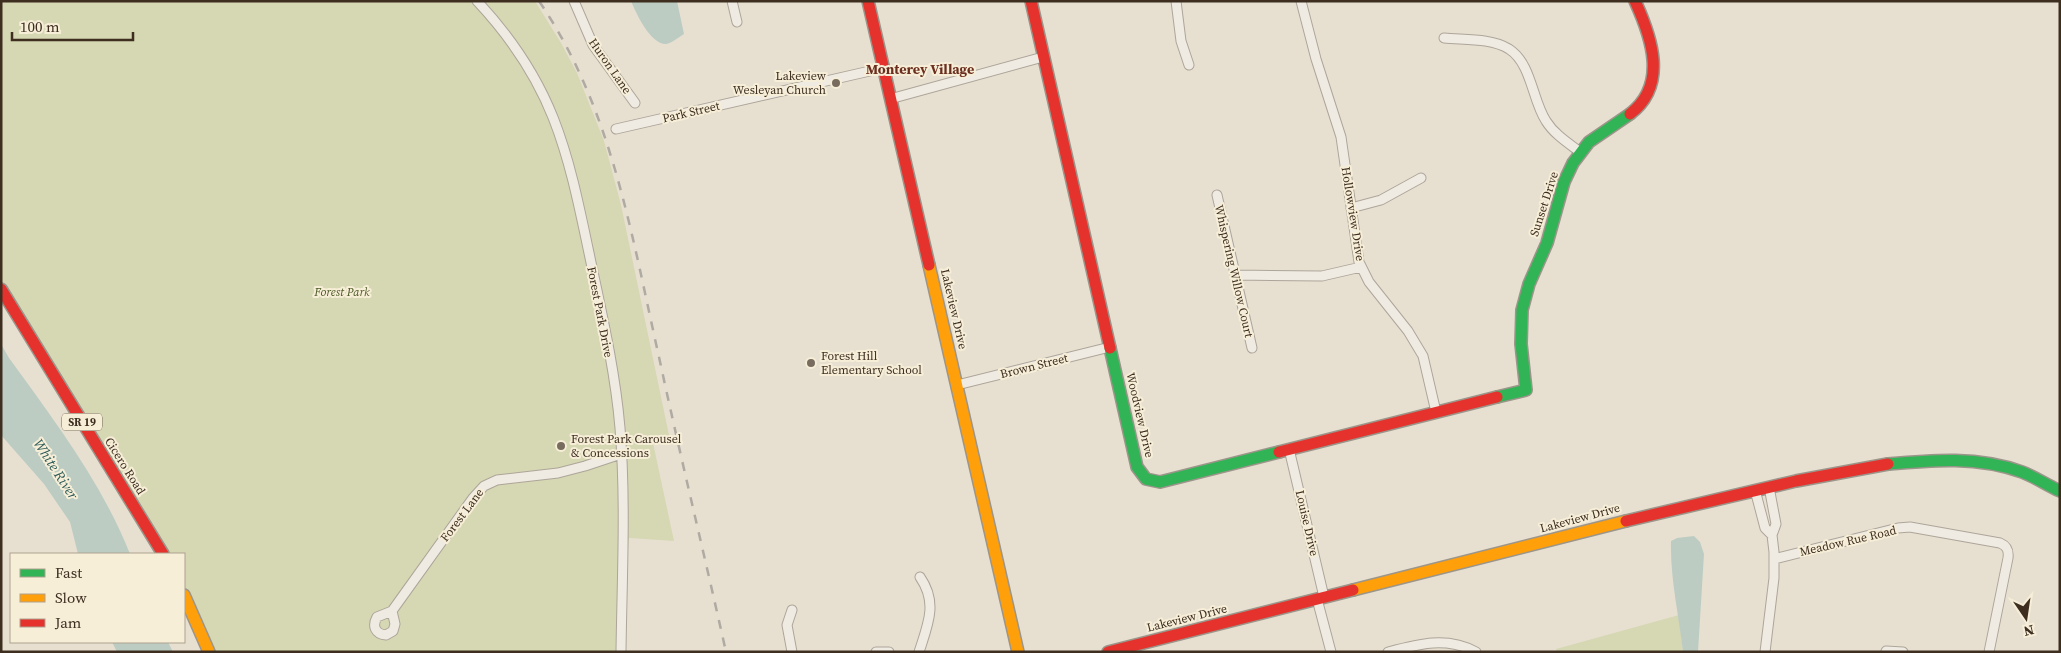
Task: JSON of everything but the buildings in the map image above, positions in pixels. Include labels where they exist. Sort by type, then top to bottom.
[{"type":"street","name":"Forest Park Drive","points":[[477,1],[523,57],[548,103],[565,149],[603,322],[620,428],[623,525],[621,652]]},
{"type":"street","name":"Huron Lane","points":[[574,1],[593,45],[635,103]]},
{"type":"street","points":[[732,1],[737,22]]},
{"type":"street","name":"Lakeview Drive","points":[[868,1],[1018,652]]},
{"type":"street","name":"Woodview Drive","points":[[1031,1],[1137,467],[1143,477],[1147,480],[1160,482],[1526,390]]},
{"type":"street","points":[[1176,1],[1181,41],[1189,64]]},
{"type":"street","name":"Hollowview Drive","points":[[1301,1],[1316,59],[1341,138],[1361,267],[1374,290],[1408,331],[1423,356],[1436,412]]},
{"type":"street","name":"Sunset Drive","points":[[1526,390],[1521,313],[1524,298],[1547,242],[1564,182],[1580,152],[1595,136],[1631,114],[1649,92],[1654,70],[1653,48],[1635,1]]},
{"type":"street","points":[[1444,38],[1497,44],[1511,50],[1524,67],[1538,107],[1545,120],[1552,129],[1580,152]]},
{"type":"street","points":[[890,99],[1043,57]]},
{"type":"street","name":"Park Street","points":[[616,129],[883,68]]},
{"type":"street","points":[[1351,208],[1381,200],[1421,178]]},
{"type":"street","name":"Whispering Willow Court","points":[[1217,195],[1252,348]]},
{"type":"street","points":[[1236,275],[1322,276],[1361,267]]},
{"type":"street","name":"Cicero Road","points":[[1,289],[161,553]]},
{"type":"street","name":"Brown Street","points":[[957,385],[1110,347]]},
{"type":"street","name":"Louise Drive","points":[[1289,449],[1321,598],[1330,652]]},
{"type":"street","name":"Forest Lane","points":[[392,611],[465,509],[484,486],[497,480],[566,471],[621,454]]},
{"type":"street","name":"Lakeview Drive","points":[[1108,652],[1636,518],[1755,490],[1881,464],[1941,459],[1976,462],[2021,472],[2060,492]]},
{"type":"street","points":[[1765,652],[1772,595],[1774,558],[1772,535],[1776,524],[1769,487]]},
{"type":"street","points":[[1755,490],[1765,528],[1772,535]]},
{"type":"street","name":"Meadow Rue Road","points":[[1774,558],[1910,527],[2000,542],[2005,545],[2008,558],[1989,652]]},
{"type":"street","points":[[919,652],[928,626],[931,604],[926,586],[920,577]]},
{"type":"street","points":[[185,598],[209,652]]},
{"type":"street","points":[[792,610],[787,625],[792,652]]},
{"type":"street","points":[[1388,652],[1436,642],[1459,645],[1476,652]]},
{"type":"street","points":[[1886,651],[1903,652]]},
{"type":"street","points":[[876,652],[889,652]]},
{"type":"green space","name":"Forest Park","points":[[1,1],[535,1],[577,73],[604,141],[621,205],[670,440],[653,443],[674,541],[629,538],[619,652],[207,652],[185,603],[185,553],[161,553],[1,288]]},
{"type":"green space","points":[[1679,615],[1683,652],[1557,652],[1556,649]]},
{"type":"water","points":[[631,1],[677,1],[684,34],[666,44],[660,43],[644,27]]},
{"type":"water","name":"White River","points":[[1,344],[91,477],[106,502],[130,553],[78,553],[70,522],[44,484],[1,435]]},
{"type":"water","points":[[1694,536],[1700,542],[1704,554],[1698,652],[1683,652],[1673,583],[1671,541],[1677,538]]},
{"type":"water","points":[[112,643],[168,643],[173,652],[117,652]]},
{"type":"railway","points":[[539,1],[564,42],[585,84],[602,128],[616,173],[639,264],[726,652]]},
{"type":"traffic: fast","points":[[1497,397],[1526,390],[1521,344],[1522,310],[1529,284],[1547,243],[1564,182],[1573,163],[1589,142],[1630,114]]},
{"type":"traffic: fast","points":[[1110,348],[1137,467],[1146,479],[1160,482],[1279,452]]},
{"type":"traffic: fast","points":[[1888,464],[1922,461],[1989,463],[2022,472],[2060,491]]},
{"type":"traffic: slow","points":[[929,265],[1018,652]]},
{"type":"traffic: slow","points":[[1353,590],[1626,521]]},
{"type":"traffic: slow","points":[[185,597],[209,652]]},
{"type":"traffic: jam","points":[[868,1],[929,265]]},
{"type":"traffic: jam","points":[[1031,1],[1110,348]]},
{"type":"traffic: jam","points":[[1630,114],[1642,102],[1649,89],[1653,75],[1651,45],[1635,1]]},
{"type":"traffic: jam","points":[[1,289],[162,553]]},
{"type":"traffic: jam","points":[[1279,452],[1497,397]]},
{"type":"traffic: jam","points":[[1626,521],[1796,481],[1888,464]]},
{"type":"traffic: jam","points":[[1108,652],[1353,590]]},
{"type":"place","name":"Lakeview Wesleyan Church","points":[[836,83]]},
{"type":"place","name":"Forest Hill Elementary School","points":[[811,363]]},
{"type":"place","name":"Forest Park Carousel & Concessions","points":[[561,446]]},
{"type":"district","name":"Monterey Village","points":[[920,69]]}]
